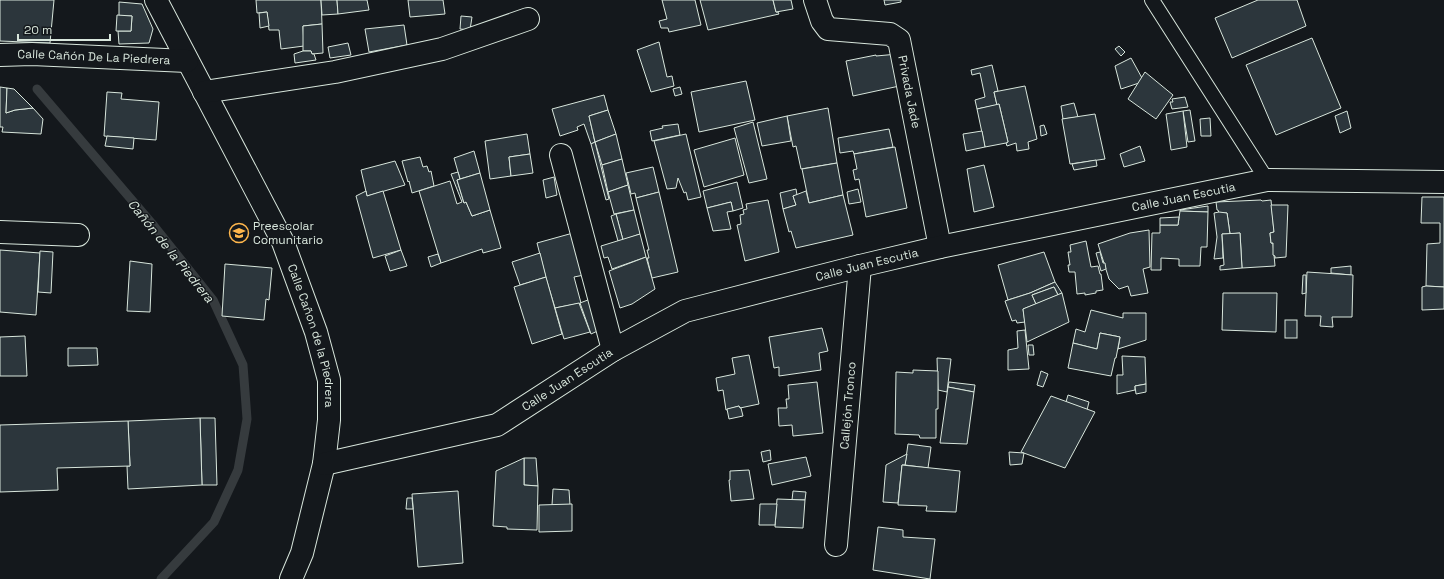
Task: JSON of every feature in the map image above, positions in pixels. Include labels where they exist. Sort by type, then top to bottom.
[{"type":"street","name":"Calle Cañon de la Piedrera","points":[[156,0],[283,242],[316,332],[329,380],[329,420],[324,464],[302,553],[291,579]]},
{"type":"street","name":"Privada Jade","points":[[815,0],[822,21],[828,29],[890,34],[899,40],[940,247]]},
{"type":"street","points":[[204,92],[335,72],[442,49],[528,19]]},
{"type":"street","name":"Calle Cañón De La Piedrera","points":[[0,56],[32,54],[187,60]]},
{"type":"street","points":[[561,155],[613,350]]},
{"type":"street","name":"Calle Juan Escutia","points":[[324,464],[497,426],[613,350],[685,311],[860,266],[940,247],[1267,180],[1444,182]]},
{"type":"street","points":[[0,232],[78,235]]},
{"type":"street","name":"Callejón Tronco","points":[[836,545],[860,266]]},
{"type":"lane","points":[[1152,0],[1267,180]]},
{"type":"building","points":[[0,0],[54,0],[50,43],[0,41]]},
{"type":"building","points":[[256,0],[321,0],[322,24],[303,26],[304,46],[281,49],[279,30],[269,30],[267,12],[257,13]]},
{"type":"building","points":[[321,0],[337,0],[338,14],[322,15]]},
{"type":"building","points":[[337,0],[367,0],[369,10],[338,14]]},
{"type":"building","points":[[408,0],[443,0],[445,14],[410,17]]},
{"type":"building","points":[[662,0],[695,0],[701,25],[669,32],[668,28],[661,28],[659,21],[667,19]]},
{"type":"building","points":[[700,0],[773,0],[776,12],[779,14],[708,30]]},
{"type":"building","points":[[773,0],[791,0],[793,9],[776,12]]},
{"type":"building","points":[[884,0],[901,0],[901,2],[885,5]]},
{"type":"building","points":[[1258,0],[1297,0],[1306,26],[1232,58],[1215,18]]},
{"type":"building","points":[[119,2],[142,4],[153,29],[149,43],[119,44],[118,31],[131,31],[132,16],[119,16]]},
{"type":"building","points":[[267,12],[269,26],[260,28],[259,13]]},
{"type":"building","points":[[117,15],[132,16],[131,31],[116,31]]},
{"type":"building","points":[[461,16],[472,17],[470,30],[460,29]]},
{"type":"building","points":[[322,24],[323,53],[312,54],[311,51],[303,51],[303,26]]},
{"type":"building","points":[[404,25],[407,45],[369,52],[365,29]]},
{"type":"building","points":[[1312,38],[1341,108],[1276,135],[1246,65]]},
{"type":"building","points":[[659,42],[667,77],[672,76],[674,86],[651,92],[637,50]]},
{"type":"building","points":[[348,43],[351,55],[330,58],[328,47]]},
{"type":"building","points":[[1119,46],[1125,52],[1121,56],[1115,49]]},
{"type":"building","points":[[303,51],[311,51],[316,60],[295,63],[294,54]]},
{"type":"building","points":[[898,54],[904,85],[853,96],[846,61],[876,55]]},
{"type":"building","points":[[1131,58],[1142,78],[1139,83],[1121,89],[1115,66]]},
{"type":"building","points":[[992,65],[998,91],[994,92],[997,105],[977,109],[975,100],[985,97],[980,73],[972,75],[971,70]]},
{"type":"building","points":[[1145,72],[1173,95],[1156,119],[1128,99]]},
{"type":"building","points":[[746,81],[755,120],[699,132],[691,92]]},
{"type":"building","points":[[1025,86],[1037,139],[1028,142],[1029,149],[1017,151],[1016,143],[1007,146],[1006,143],[1008,142],[999,104],[997,105],[994,92]]},
{"type":"building","points":[[0,87],[7,88],[6,113],[15,110],[33,108],[43,119],[41,134],[2,132],[3,127],[0,127]]},
{"type":"building","points":[[680,87],[682,94],[675,96],[673,89]]},
{"type":"building","points":[[7,88],[14,89],[33,108],[15,110],[6,113]]},
{"type":"building","points":[[107,92],[122,93],[121,99],[159,102],[156,140],[104,136]]},
{"type":"building","points":[[604,95],[608,110],[589,116],[595,142],[591,144],[584,124],[577,127],[578,130],[560,136],[552,109]]},
{"type":"building","points":[[1185,97],[1188,107],[1172,109],[1170,102],[1173,102],[1172,99]]},
{"type":"building","points":[[1074,103],[1078,117],[1063,119],[1061,106]]},
{"type":"building","points":[[999,104],[1008,142],[985,147],[977,109]]},
{"type":"building","points":[[828,108],[837,163],[801,169],[796,146],[793,147],[787,116]]},
{"type":"building","points":[[608,110],[616,134],[595,142],[589,116]]},
{"type":"building","points":[[1190,110],[1195,141],[1188,142],[1183,111]]},
{"type":"building","points":[[1183,111],[1187,147],[1171,150],[1166,114]]},
{"type":"building","points":[[1347,111],[1351,128],[1340,133],[1335,116]]},
{"type":"building","points":[[1095,114],[1105,159],[1070,164],[1062,119]]},
{"type":"building","points":[[787,116],[791,141],[762,146],[757,123]]},
{"type":"building","points":[[1210,118],[1211,136],[1201,136],[1200,119]]},
{"type":"building","points":[[753,122],[767,179],[749,183],[734,128]]},
{"type":"building","points":[[678,124],[680,135],[652,141],[650,131],[663,128],[662,126]]},
{"type":"building","points":[[1044,125],[1047,134],[1041,136],[1040,126]]},
{"type":"building","points":[[889,129],[893,147],[854,154],[853,151],[840,153],[838,138]]},
{"type":"building","points":[[982,131],[985,147],[966,151],[963,134]]},
{"type":"building","points":[[527,134],[530,154],[509,157],[511,176],[490,179],[485,141]]},
{"type":"building","points":[[616,134],[622,159],[602,165],[595,142]]},
{"type":"building","points":[[686,134],[701,197],[688,200],[686,192],[684,193],[678,178],[676,188],[667,189],[654,141]]},
{"type":"building","points":[[107,136],[134,138],[133,149],[105,146]]},
{"type":"building","points":[[735,138],[744,175],[704,187],[694,150]]},
{"type":"building","points":[[595,142],[609,199],[606,200],[591,144]]},
{"type":"building","points":[[1140,146],[1145,161],[1124,167],[1120,154]]},
{"type":"building","points":[[895,147],[907,208],[866,217],[859,179],[855,180],[853,170],[857,169],[854,154]]},
{"type":"building","points":[[474,151],[480,173],[460,179],[454,158]]},
{"type":"building","points":[[530,154],[533,173],[511,176],[509,157]]},
{"type":"building","points":[[420,157],[423,167],[427,166],[429,172],[431,171],[434,186],[412,193],[402,161]]},
{"type":"building","points":[[622,159],[628,185],[608,192],[602,165]]},
{"type":"building","points":[[1096,160],[1097,166],[1074,170],[1072,164]]},
{"type":"building","points":[[395,161],[405,185],[367,196],[361,170]]},
{"type":"building","points":[[837,163],[843,195],[809,203],[802,169]]},
{"type":"building","points":[[984,165],[994,207],[974,212],[967,169]]},
{"type":"building","points":[[653,167],[659,192],[636,198],[635,193],[631,194],[626,173]]},
{"type":"building","points":[[458,172],[460,179],[457,180],[464,203],[466,202],[472,216],[490,210],[501,248],[483,253],[482,249],[441,263],[419,191],[450,181],[457,204],[462,202],[451,174]]},
{"type":"building","points":[[480,173],[490,210],[472,216],[466,202],[464,203],[457,180]]},
{"type":"building","points":[[554,177],[557,195],[546,198],[543,180]]},
{"type":"building","points":[[737,182],[743,208],[733,211],[731,202],[707,208],[703,191]]},
{"type":"building","points":[[628,185],[634,210],[614,214],[608,192]]},
{"type":"building","points":[[796,189],[797,195],[793,196],[796,205],[783,209],[780,193]]},
{"type":"building","points":[[858,189],[861,202],[849,204],[847,192]]},
{"type":"building","points":[[366,191],[367,196],[383,191],[401,250],[373,258],[356,196]]},
{"type":"building","points":[[806,191],[809,203],[843,195],[853,235],[796,248],[791,231],[789,232],[783,209],[796,205],[793,196]]},
{"type":"building","points":[[659,192],[678,272],[652,278],[647,258],[649,258],[647,250],[649,250],[636,198]]},
{"type":"building","points":[[1422,197],[1444,197],[1444,287],[1426,286],[1427,244],[1440,243],[1440,223],[1421,223]]},
{"type":"building","points":[[768,200],[779,252],[745,261],[737,225],[741,224],[740,215],[744,214],[743,210],[747,209],[746,204]]},
{"type":"building","points":[[1271,200],[1274,232],[1270,233],[1271,243],[1273,243],[1275,266],[1242,268],[1240,233],[1230,234],[1227,213],[1219,213],[1216,202]]},
{"type":"building","points":[[731,202],[733,211],[727,212],[731,229],[713,231],[707,208]]},
{"type":"building","points":[[1271,205],[1288,205],[1286,257],[1275,258],[1273,255],[1273,243],[1271,243],[1270,233],[1274,232]]},
{"type":"building","points":[[1208,206],[1208,212],[1180,211],[1180,210]]},
{"type":"building","points":[[634,210],[640,234],[623,240],[616,214]]},
{"type":"building","points":[[1180,211],[1208,212],[1207,247],[1201,247],[1200,266],[1179,266],[1179,259],[1161,258],[1161,270],[1151,270],[1152,233],[1160,233],[1160,225],[1178,225]]},
{"type":"building","points":[[1214,213],[1227,213],[1230,234],[1222,234],[1223,258],[1214,259],[1217,237]]},
{"type":"building","points":[[616,214],[623,240],[618,241],[611,216]]},
{"type":"building","points":[[1179,217],[1178,225],[1160,225],[1160,218]]},
{"type":"building","points":[[1149,230],[1150,267],[1143,269],[1148,293],[1131,296],[1128,286],[1119,289],[1109,279],[1098,244],[1130,233]]},
{"type":"building","points":[[573,233],[584,275],[574,277],[581,303],[555,308],[537,243]]},
{"type":"building","points":[[1240,233],[1242,268],[1220,270],[1220,266],[1224,265],[1222,234]]},
{"type":"building","points":[[640,234],[646,257],[612,269],[608,257],[604,258],[601,246]]},
{"type":"building","points":[[1086,241],[1091,267],[1098,266],[1101,274],[1103,290],[1085,295],[1085,293],[1077,294],[1075,272],[1069,272],[1068,265],[1070,265],[1068,252],[1071,252],[1070,245]]},
{"type":"building","points":[[0,250],[40,253],[36,315],[0,312]]},
{"type":"building","points":[[401,250],[407,266],[390,271],[385,256]]},
{"type":"building","points":[[40,251],[53,252],[51,293],[38,292]]},
{"type":"building","points":[[1044,252],[1055,282],[1030,293],[1008,300],[998,265]]},
{"type":"building","points":[[1100,252],[1106,269],[1101,271],[1096,253]]},
{"type":"building","points":[[540,253],[546,277],[520,285],[512,262]]},
{"type":"building","points":[[438,254],[441,263],[431,267],[428,257]]},
{"type":"building","points":[[646,257],[655,289],[632,304],[620,308],[609,271]]},
{"type":"building","points":[[130,261],[152,264],[150,312],[127,311]]},
{"type":"building","points":[[225,264],[272,268],[269,300],[266,299],[264,320],[222,316]]},
{"type":"building","points":[[1351,266],[1351,275],[1331,273],[1331,268]]},
{"type":"building","points":[[1307,272],[1353,275],[1352,317],[1332,317],[1333,327],[1320,326],[1321,316],[1305,316]]},
{"type":"building","points":[[1303,275],[1306,275],[1306,293],[1302,294]]},
{"type":"building","points":[[546,277],[562,334],[532,344],[514,287]]},
{"type":"building","points":[[1055,282],[1062,293],[1058,295],[1054,287],[1032,295],[1036,304],[1023,309],[1025,322],[1017,323],[1016,320],[1012,321],[1005,301],[1030,293]]},
{"type":"building","points":[[1054,287],[1058,295],[1036,304],[1032,295]]},
{"type":"building","points":[[1422,287],[1444,287],[1444,309],[1422,310]]},
{"type":"building","points":[[1062,293],[1069,322],[1027,342],[1023,309]]},
{"type":"building","points":[[1223,293],[1277,293],[1276,332],[1222,330]]},
{"type":"building","points":[[593,298],[602,329],[591,334],[580,303]]},
{"type":"building","points":[[579,303],[590,332],[564,339],[555,308]]},
{"type":"building","points":[[1091,310],[1123,318],[1123,313],[1146,313],[1146,340],[1118,349],[1120,337],[1100,333],[1097,349],[1073,343],[1076,329],[1085,332]]},
{"type":"building","points":[[1285,320],[1297,320],[1297,338],[1285,338]]},
{"type":"building","points":[[822,328],[828,351],[819,353],[821,370],[779,376],[779,367],[774,368],[769,337]]},
{"type":"building","points":[[1025,330],[1029,369],[1008,370],[1008,350],[1018,348],[1017,331]]},
{"type":"building","points":[[1100,333],[1120,337],[1111,376],[1068,368],[1073,343],[1097,349]]},
{"type":"building","points":[[25,336],[27,376],[0,376],[0,337]]},
{"type":"building","points":[[1028,345],[1033,345],[1034,355],[1029,355]]},
{"type":"building","points":[[68,348],[97,348],[98,365],[68,366]]},
{"type":"building","points":[[749,355],[759,404],[740,408],[739,406],[726,410],[723,390],[718,391],[716,378],[735,374],[732,358]]},
{"type":"building","points":[[1122,356],[1145,357],[1146,384],[1135,386],[1135,390],[1117,394],[1117,375],[1123,375]]},
{"type":"building","points":[[937,358],[951,359],[947,392],[938,390]]},
{"type":"building","points":[[913,370],[938,371],[936,438],[920,438],[919,435],[895,434],[896,372],[913,373]]},
{"type":"building","points":[[1041,371],[1048,374],[1043,387],[1037,385]]},
{"type":"building","points":[[817,382],[823,433],[793,436],[792,425],[779,426],[778,408],[787,408],[786,399],[789,399],[788,385]]},
{"type":"building","points":[[949,382],[975,385],[974,392],[948,387]]},
{"type":"building","points":[[1146,384],[1146,392],[1136,394],[1135,386]]},
{"type":"building","points":[[948,387],[974,392],[967,444],[940,443]]},
{"type":"building","points":[[1068,395],[1089,402],[1087,410],[1066,402]]},
{"type":"building","points":[[1051,396],[1095,412],[1065,468],[1021,452]]},
{"type":"building","points":[[739,406],[743,416],[729,419],[727,409]]},
{"type":"building","points":[[200,418],[215,418],[217,485],[202,485]]},
{"type":"building","points":[[200,418],[202,485],[128,489],[127,466],[130,466],[128,421]]},
{"type":"building","points":[[128,421],[130,466],[57,468],[58,490],[0,492],[0,425]]},
{"type":"building","points":[[908,444],[931,447],[928,468],[905,465]]},
{"type":"building","points":[[770,450],[771,460],[763,462],[761,452]]},
{"type":"building","points":[[1009,452],[1024,453],[1022,464],[1010,465]]},
{"type":"building","points":[[907,454],[905,465],[902,465],[898,503],[883,502],[886,465]]},
{"type":"building","points":[[806,457],[811,476],[772,485],[768,464]]},
{"type":"building","points":[[524,458],[536,458],[538,486],[524,485]]},
{"type":"building","points":[[524,458],[524,485],[538,486],[537,530],[507,529],[507,527],[493,526],[496,471]]},
{"type":"building","points":[[902,465],[960,471],[956,512],[926,511],[927,506],[898,505]]},
{"type":"building","points":[[749,470],[754,499],[731,501],[729,480],[730,471]]},
{"type":"building","points":[[553,489],[569,490],[570,505],[552,505]]},
{"type":"building","points":[[458,491],[463,563],[418,567],[412,494]]},
{"type":"building","points":[[793,491],[806,492],[805,500],[792,500]]},
{"type":"building","points":[[407,498],[412,498],[413,509],[406,509]]},
{"type":"building","points":[[777,499],[805,500],[803,528],[775,527]]},
{"type":"building","points":[[572,504],[572,531],[539,532],[539,505]]},
{"type":"building","points":[[760,504],[777,504],[775,525],[759,525]]},
{"type":"building","points":[[878,527],[903,530],[903,537],[935,539],[930,579],[873,570]]},
{"type":"waterway","name":"Cañón de la Piedrera","points":[[37,89],[154,226],[213,300],[243,365],[247,419],[238,470],[214,522],[161,579]]},
{"type":"place","name":"Preescolar Comunitario","points":[[239,233]]}]
